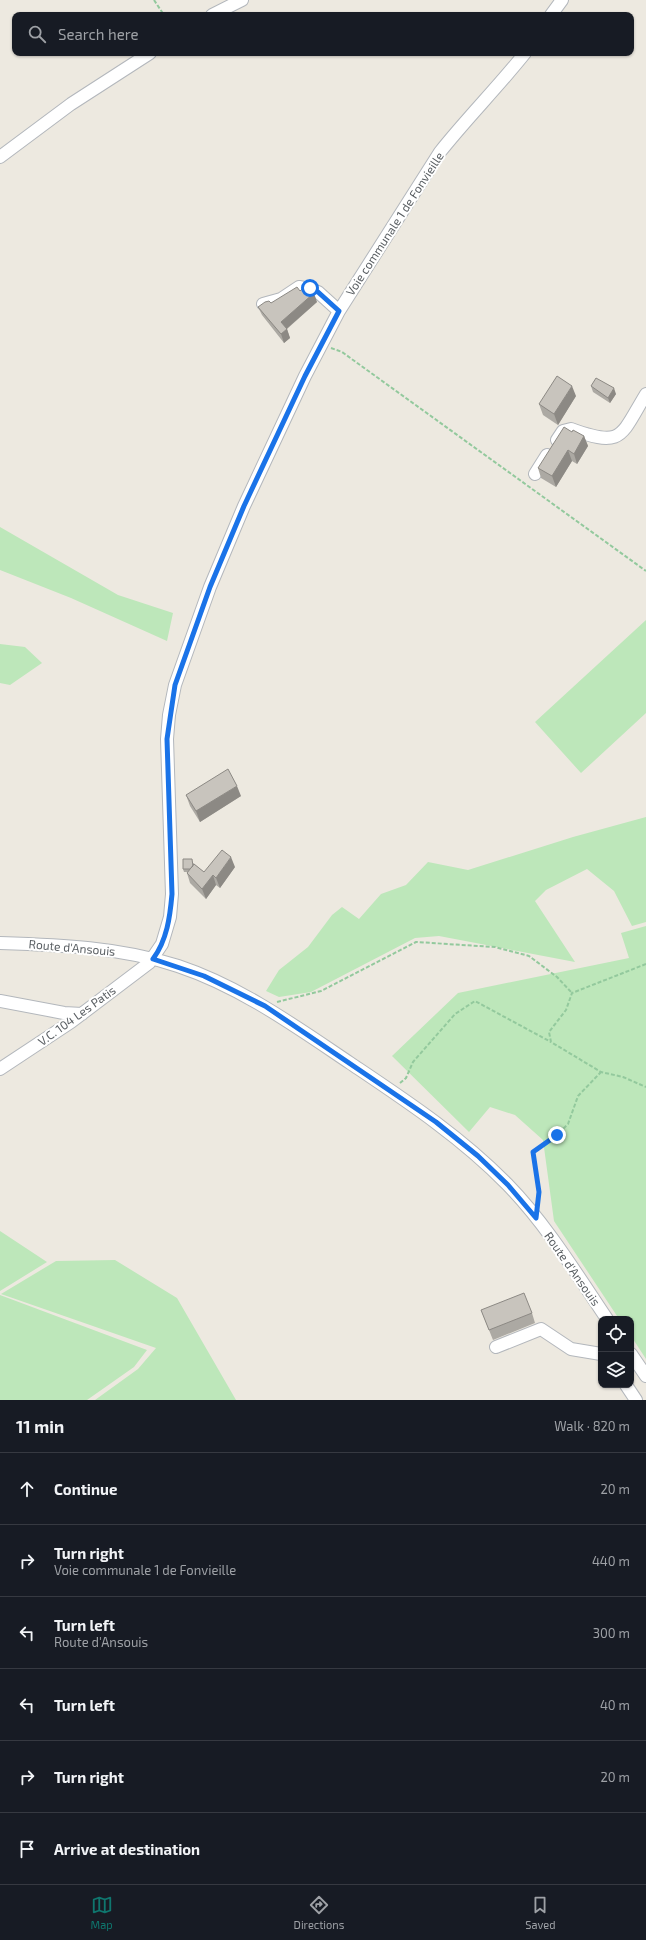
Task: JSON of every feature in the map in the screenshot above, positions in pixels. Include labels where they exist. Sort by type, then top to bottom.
[{"type":"street","points":[[218,12],[242,0]]},
{"type":"street","points":[[554,12],[562,0]]},
{"type":"street","points":[[0,157],[71,104],[145,56]]},
{"type":"street","name":"Voie communale 1 de Fonvieille","points":[[153,959],[162,944],[170,917],[172,894],[167,739],[175,685],[210,587],[244,506],[321,344],[339,311],[440,152],[458,129],[500,84],[523,56]]},
{"type":"street","points":[[263,304],[281,298],[299,287],[310,288],[318,292],[339,311]]},
{"type":"street","points":[[535,474],[563,431],[571,428],[594,438],[614,438],[623,432],[646,394]]},
{"type":"street","name":"Route d'Ansouis","points":[[0,943],[72,946],[123,952],[153,959],[204,976],[265,1006],[436,1122],[478,1156],[508,1185],[536,1218],[605,1316]]},
{"type":"street","name":"V.C. 104 Les Patis","points":[[0,1069],[82,1014],[153,959]]},
{"type":"street","points":[[0,1001],[64,1013],[82,1014]]},
{"type":"street","points":[[496,1347],[540,1329],[571,1349],[598,1354]]},
{"type":"street","points":[[634,1358],[646,1376]]},
{"type":"street","points":[[628,1388],[636,1400]]},
{"type":"path","points":[[154,0],[162,12]]},
{"type":"path","points":[[321,344],[342,352],[646,571]]},
{"type":"path","points":[[265,1006],[321,991],[416,942],[495,947],[529,956],[557,977],[572,993]]},
{"type":"path","points":[[551,1042],[549,1032],[566,1010],[572,993],[646,964]]},
{"type":"path","points":[[392,1092],[406,1078],[413,1062],[455,1014],[475,1001],[551,1042],[601,1072],[623,1077],[646,1087]]},
{"type":"path","points":[[536,1218],[539,1192],[533,1152],[557,1135],[568,1124],[578,1096],[601,1072]]},
{"type":"green space","points":[[0,527],[118,595],[173,613],[167,641],[71,598],[0,570]]},
{"type":"green space","points":[[646,620],[646,713],[581,773],[535,722]]},
{"type":"green space","points":[[0,644],[25,647],[42,663],[10,685],[0,683]]},
{"type":"green space","points":[[646,817],[646,922],[632,926],[614,891],[587,869],[546,890],[535,901],[575,962],[439,936],[415,938],[311,992],[279,997],[266,991],[279,970],[308,947],[332,915],[342,907],[359,919],[381,894],[406,885],[428,862],[468,870],[573,837]]},
{"type":"green space","points":[[646,926],[646,1359],[634,1341],[634,1316],[617,1316],[554,1221],[543,1140],[515,1115],[490,1107],[469,1132],[392,1056],[458,993],[629,958],[621,933]]},
{"type":"green space","points":[[0,1231],[47,1262],[0,1291]]},
{"type":"green space","points":[[115,1260],[177,1298],[236,1400],[95,1400],[138,1369],[156,1348],[1,1294],[56,1261]]},
{"type":"green space","points":[[0,1295],[147,1350],[134,1367],[87,1400],[0,1400]]},
{"type":"building","points":[[297,287],[300,291],[304,287],[314,293],[281,322],[287,329],[281,334],[258,307],[265,302],[269,301],[271,303]]},
{"type":"building","points":[[557,376],[572,386],[554,414],[539,404]]},
{"type":"building","points":[[596,378],[614,388],[608,398],[591,386]]},
{"type":"building","points":[[564,427],[572,432],[573,430],[584,436],[574,454],[568,450],[552,476],[538,468]]},
{"type":"building","points":[[228,769],[237,786],[196,811],[186,795]]},
{"type":"building","points":[[222,850],[231,857],[216,878],[213,875],[202,889],[187,873],[194,864],[204,872]]},
{"type":"building","points":[[183,859],[192,859],[193,866],[190,869],[183,869]]},
{"type":"building","points":[[524,1293],[532,1313],[489,1330],[481,1310]]},
{"type":"route","points":[[310,288],[318,292],[339,311],[305,376],[244,506],[210,587],[175,685],[169,715],[167,739],[172,894],[170,917],[162,944],[153,959],[204,976],[265,1006],[436,1122],[478,1156],[508,1185],[536,1218],[539,1192],[533,1152],[557,1135]]}]
